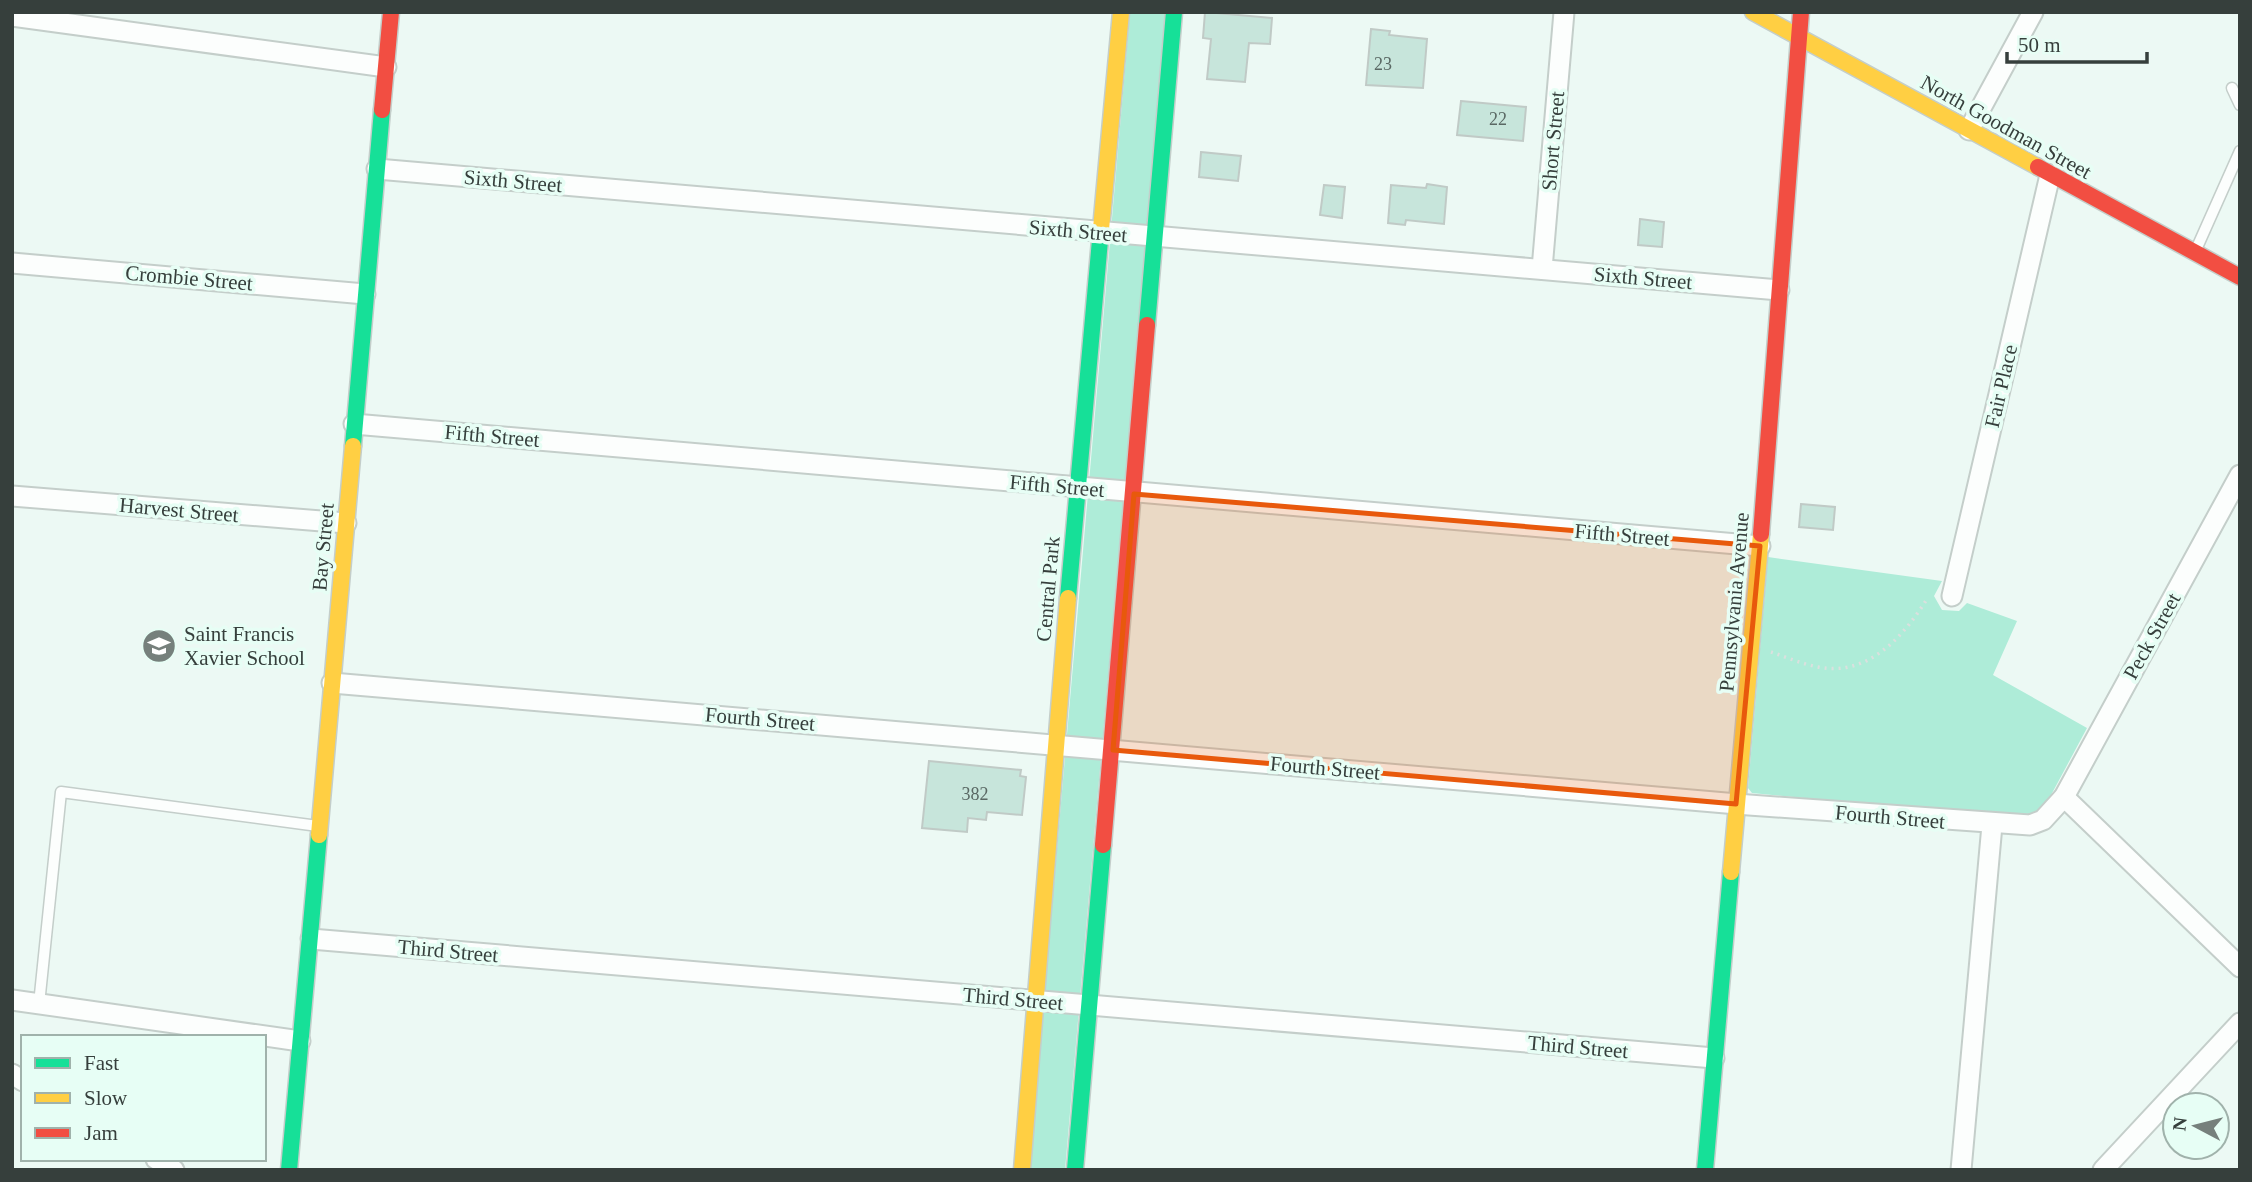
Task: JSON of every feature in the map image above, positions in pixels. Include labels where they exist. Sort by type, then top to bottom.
[{"type":"main road","name":"Bay Street","points":[[289,1170],[391,12]]},
{"type":"main road","name":"Central Park","points":[[1022,1170],[1055,745],[1121,12]]},
{"type":"main road","points":[[1075,1170],[1174,12]]},
{"type":"main road","name":"North Goodman Street","points":[[1753,12],[2240,277]]},
{"type":"main road","name":"Pennsylvania Avenue","points":[[1705,1170],[1760,547],[1801,12]]},
{"type":"street","points":[[1969,130],[2034,12]]},
{"type":"street","name":"Short Street","points":[[1542,270],[1560,13]]},
{"type":"street","points":[[12,16],[386,67]]},
{"type":"street","name":"Sixth Street","points":[[377,169],[1779,290]]},
{"type":"street","name":"Fair Place","points":[[1952,596],[2050,175]]},
{"type":"street","name":"Crombie Street","points":[[12,262],[365,294]]},
{"type":"street","name":"Fifth Street","points":[[354,424],[1760,547]]},
{"type":"street","name":"Peck Street","points":[[2064,797],[2240,475]]},
{"type":"street","name":"Harvest Street","points":[[12,496],[346,523]]},
{"type":"street","name":"Fourth Street","points":[[332,683],[1992,825],[2031,825],[2043,820],[2064,797]]},
{"type":"street","points":[[2064,797],[2240,967]]},
{"type":"street","points":[[1961,1170],[1992,825]]},
{"type":"street","name":"Third Street","points":[[311,939],[1714,1058]]},
{"type":"street","points":[[12,1000],[258,1035]]},
{"type":"street","points":[[2103,1170],[2240,1023]]},
{"type":"street","points":[[266,1036],[300,1041]]},
{"type":"lane","points":[[2232,88],[2240,105]]},
{"type":"lane","points":[[2194,252],[2240,151]]},
{"type":"lane","points":[[39,1004],[61,792],[320,826]]},
{"type":"path","points":[[1769,651],[1818,667],[1832,669],[1858,665],[1875,657],[1897,639],[1927,599]]},
{"type":"highlighted area","points":[[1134,494],[1760,546],[1736,804],[1113,750]]},
{"type":"green space","points":[[1130,12],[1166,12],[1065,1170],[1029,1170]]},
{"type":"green space","points":[[1768,557],[1942,581],[1934,596],[1942,610],[1959,611],[1967,603],[2017,621],[1993,675],[2087,728],[2043,810],[2028,819],[1752,793],[1748,788]]},
{"type":"building","points":[[1205,12],[1272,18],[1270,44],[1249,43],[1245,82],[1207,79],[1211,39],[1203,38]]},
{"type":"building","points":[[1371,29],[1390,31],[1389,35],[1427,39],[1423,88],[1366,85]]},
{"type":"building","points":[[1461,101],[1526,107],[1523,141],[1457,135]]},
{"type":"building","points":[[1201,152],[1241,156],[1238,181],[1199,177]]},
{"type":"building","points":[[1427,184],[1447,187],[1444,224],[1406,220],[1405,225],[1388,223],[1391,185],[1426,188]]},
{"type":"building","points":[[1324,185],[1345,187],[1342,218],[1320,215]]},
{"type":"building","points":[[1640,219],[1664,222],[1662,247],[1638,245]]},
{"type":"building","points":[[1801,504],[1835,507],[1833,530],[1799,527]]},
{"type":"building","points":[[929,761],[1021,770],[1020,776],[1026,777],[1022,815],[987,812],[986,820],[968,818],[967,832],[922,828]]},
{"type":"traffic: fast","points":[[1147,325],[1174,12]]},
{"type":"traffic: fast","points":[[353,446],[382,110]]},
{"type":"traffic: fast","points":[[1068,598],[1101,229]]},
{"type":"traffic: fast","points":[[289,1170],[319,835]]},
{"type":"traffic: fast","points":[[1075,1170],[1103,845]]},
{"type":"traffic: fast","points":[[1705,1170],[1731,872]]},
{"type":"traffic: slow","points":[[1101,229],[1121,12]]},
{"type":"traffic: slow","points":[[1753,12],[2038,167]]},
{"type":"traffic: slow","points":[[319,835],[353,446]]},
{"type":"traffic: slow","points":[[1731,872],[1761,534]]},
{"type":"traffic: slow","points":[[1022,1170],[1068,598]]},
{"type":"traffic: jam","points":[[382,110],[391,12]]},
{"type":"traffic: jam","points":[[1761,534],[1801,12]]},
{"type":"traffic: jam","points":[[2038,167],[2240,277]]},
{"type":"traffic: jam","points":[[1103,845],[1147,325]]},
{"type":"place","name":"Saint Francis Xavier School","points":[[159,646]]}]
